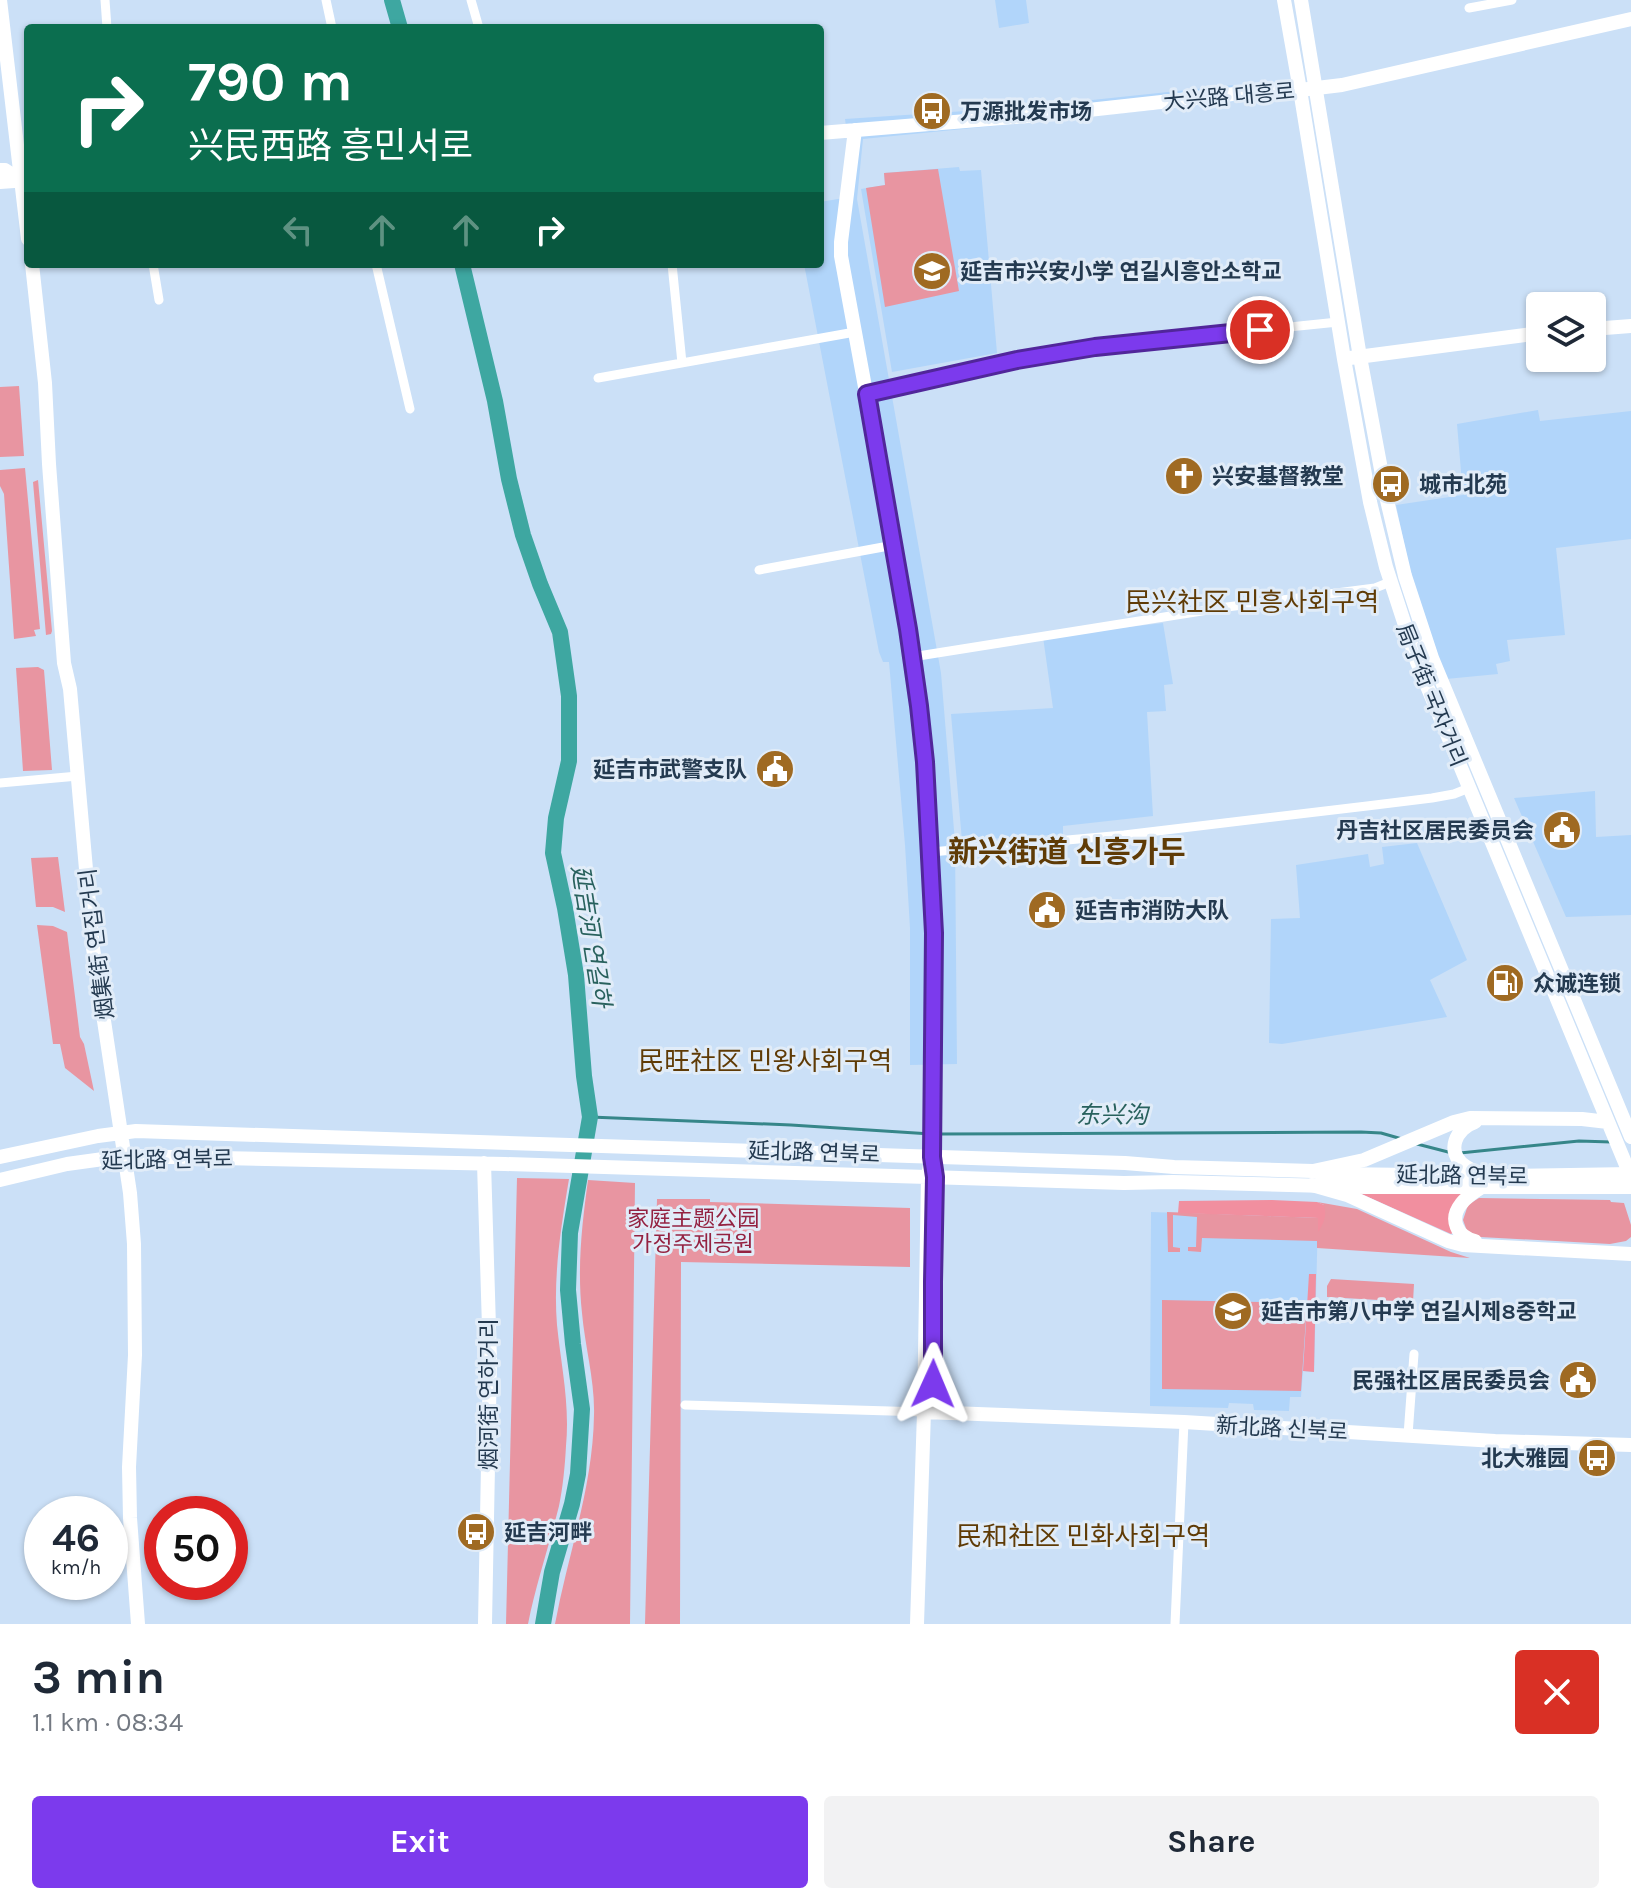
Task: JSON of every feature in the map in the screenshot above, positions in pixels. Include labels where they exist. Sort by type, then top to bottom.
[{"type":"main road","points":[[0,0],[24,180]]},
{"type":"main road","name":"局子街 국자거리","points":[[1284,0],[1370,502],[1390,582],[1417,662],[1631,1176]]},
{"type":"main road","name":"局子街 국자거리","points":[[1301,0],[1360,357],[1398,554],[1427,645],[1629,1129]]},
{"type":"main road","name":"大兴路 대흥로","points":[[824,133],[1342,85],[1631,19]]},
{"type":"main road","points":[[855,130],[841,242],[842,269],[867,394],[912,657],[925,762],[931,852],[934,1135],[926,1624]]},
{"type":"main road","points":[[0,170],[24,180]]},
{"type":"main road","points":[[0,182],[24,180]]},
{"type":"main road","name":"烟集街 연집거리","points":[[32,268],[45,383],[64,663],[70,689],[93,948],[122,1132],[134,1244],[135,1355],[129,1467],[138,1624]]},
{"type":"main road","points":[[1606,328],[1631,326]]},
{"type":"main road","points":[[1344,359],[1526,335]]},
{"type":"main road","points":[[1312,1178],[1470,1118],[1582,1119],[1609,1127]]},
{"type":"main road","points":[[1502,1176],[1462,1165],[1455,1151],[1457,1134],[1465,1126],[1476,1121],[1629,1129]]},
{"type":"main road","name":"延北路 연북로","points":[[0,1157],[122,1132],[1110,1162],[1312,1178],[1365,1187],[1482,1187],[1631,1176]]},
{"type":"main road","name":"延北路 연북로","points":[[0,1180],[67,1164],[125,1156],[484,1163],[1124,1183],[1312,1178],[1331,1174],[1502,1176],[1631,1187]]},
{"type":"main road","name":"烟河街 연하거리","points":[[484,1163],[490,1360],[485,1624]]},
{"type":"main road","points":[[1312,1178],[1448,1241],[1463,1245],[1631,1252]]},
{"type":"main road","points":[[1482,1187],[1462,1202],[1456,1213],[1457,1229],[1466,1238],[1631,1252]]},
{"type":"main road","points":[[917,1624],[928,1412]]},
{"type":"main road","name":"新北路 신북로","points":[[928,1412],[1631,1445]]},
{"type":"street","points":[[105,0],[107,24]]},
{"type":"street","points":[[326,0],[331,24]]},
{"type":"street","points":[[471,0],[478,24]]},
{"type":"street","points":[[1469,8],[1512,0]]},
{"type":"street","points":[[154,268],[159,300]]},
{"type":"street","points":[[377,268],[410,409]]},
{"type":"street","points":[[672,268],[682,363]]},
{"type":"street","points":[[867,394],[1017,360],[1095,347],[1338,322]]},
{"type":"street","points":[[598,378],[855,332]]},
{"type":"street","points":[[759,570],[894,545]]},
{"type":"street","points":[[912,657],[1227,607],[1375,588],[1390,582]]},
{"type":"street","points":[[0,783],[78,776]]},
{"type":"street","points":[[931,852],[1124,835],[1432,798],[1469,788]]},
{"type":"street","points":[[1408,1435],[1414,1354]]},
{"type":"street","points":[[685,1405],[928,1412]]},
{"type":"street","points":[[1175,1624],[1184,1422]]},
{"type":"shaded area","points":[[995,0],[1026,0],[1029,23],[999,28]]},
{"type":"shaded area","points":[[1281,80],[1283,97],[863,139],[857,199],[941,673],[955,842],[957,1064],[910,1065],[910,928],[889,662],[883,662],[879,652],[805,268],[824,268],[824,201],[844,198],[848,141],[845,119],[1026,107]]},
{"type":"shaded area","name":"延吉市兴安小学 연길시흥안소학교","points":[[959,167],[960,171],[981,170],[997,353],[892,372],[861,189],[885,185],[884,173]]},
{"type":"shaded area","points":[[1538,410],[1540,421],[1631,411],[1631,539],[1556,548],[1565,635],[1507,640],[1510,661],[1496,664],[1498,674],[1446,679],[1410,571],[1396,505],[1463,495],[1457,424]]},
{"type":"shaded area","points":[[1163,623],[1173,684],[1164,685],[1166,711],[1147,712],[1153,816],[1063,826],[1063,834],[962,841],[951,714],[1053,708],[1043,637]]},
{"type":"shaded area","points":[[1595,791],[1596,837],[1631,835],[1631,915],[1566,917],[1514,798]]},
{"type":"shaded area","points":[[1417,843],[1467,960],[1430,980],[1447,1017],[1282,1044],[1269,1043],[1271,919],[1300,918],[1296,865],[1368,854],[1370,867],[1384,864],[1382,847]]},
{"type":"shaded area","points":[[1357,1192],[1465,1193],[1451,1234]]},
{"type":"shaded area","points":[[1272,1200],[1324,1205],[1322,1226],[1318,1232],[1318,1218],[1178,1213],[1179,1201]]},
{"type":"shaded area","name":"延吉市第八中学 연길시제8중학교","points":[[1151,1212],[1318,1218],[1314,1372],[1303,1371],[1301,1397],[1290,1397],[1289,1411],[1254,1410],[1253,1404],[1229,1403],[1228,1408],[1150,1406]]},
{"type":"shaded area","points":[[1309,1274],[1316,1274],[1314,1372],[1303,1371]]},
{"type":"green space","points":[[938,169],[959,291],[885,307],[866,188],[885,185],[884,173]]},
{"type":"green space","points":[[19,386],[24,456],[0,457],[0,387]]},
{"type":"green space","points":[[25,468],[40,629],[34,630],[36,636],[14,639],[0,470]]},
{"type":"green space","points":[[38,480],[52,631],[46,635],[33,482]]},
{"type":"green space","points":[[38,667],[44,670],[52,770],[23,771],[16,668]]},
{"type":"green space","points":[[58,857],[65,912],[53,907],[36,907],[31,858]]},
{"type":"green space","points":[[37,925],[53,926],[67,932],[80,1037],[94,1091],[65,1068],[60,1044],[53,1044]]},
{"type":"green space","points":[[517,1178],[569,1179],[556,1288],[567,1430],[559,1506],[528,1624],[506,1624]]},
{"type":"green space","points":[[588,1180],[635,1183],[630,1624],[555,1624],[585,1494],[593,1442],[593,1390],[583,1326],[580,1279]]},
{"type":"green space","points":[[1479,1198],[1610,1200],[1624,1203],[1631,1225],[1631,1237],[1610,1244],[1480,1237],[1467,1231],[1463,1220],[1468,1205]]},
{"type":"green space","name":"家庭主题公园 가정주제공원","points":[[657,1199],[910,1208],[910,1267],[681,1262],[680,1624],[645,1624]]},
{"type":"green space","points":[[1317,1202],[1357,1209],[1470,1258],[1317,1248],[1317,1241],[1202,1238],[1201,1252],[1188,1251],[1188,1247],[1196,1247],[1197,1217],[1173,1215],[1173,1247],[1180,1248],[1180,1252],[1168,1252],[1167,1212],[1318,1218],[1318,1230],[1324,1205]]},
{"type":"green space","points":[[1331,1279],[1414,1284],[1413,1302],[1327,1297]]},
{"type":"green space","points":[[1162,1300],[1307,1303],[1301,1391],[1162,1389]]},
{"type":"waterway","name":"延吉河 연길하","points":[[392,0],[399,24]]},
{"type":"waterway","name":"延吉河 연길하","points":[[463,268],[523,535],[560,632],[569,696],[569,761],[556,818],[553,853],[576,975],[590,1117],[570,1233],[568,1290],[582,1409],[578,1474],[552,1572],[543,1624]]},
{"type":"waterway","name":"东兴沟","points":[[590,1117],[931,1134]]},
{"type":"waterway","name":"东兴沟","points":[[939,1134],[1361,1132],[1402,1139]]},
{"type":"waterway","name":"东兴沟","points":[[1460,1153],[1579,1141],[1611,1142]]},
{"type":"waterway","name":"东兴沟","points":[[1417,1144],[1452,1153]]},
{"type":"place","name":"万源批发市场","points":[[932,111]]},
{"type":"place","name":"延吉市兴安小学 연길시흥안소학교","points":[[932,271]]},
{"type":"place","name":"兴安基督教堂","points":[[1184,476]]},
{"type":"place","name":"城市北苑","points":[[1391,484]]},
{"type":"place","name":"延吉市武警支队","points":[[775,769]]},
{"type":"place","name":"丹吉社区居民委员会","points":[[1562,830]]},
{"type":"place","name":"延吉市消防大队","points":[[1047,910]]},
{"type":"place","name":"众诚连锁","points":[[1505,983]]},
{"type":"place","name":"延吉市第八中学 연길시제8중학교","points":[[1233,1311]]},
{"type":"place","name":"民强社区居民委员会","points":[[1578,1380]]},
{"type":"place","name":"北大雅园","points":[[1597,1458]]},
{"type":"place","name":"延吉河畔","points":[[476,1532]]},
{"type":"district","name":"民兴社区 민흥사회구역","points":[[1252,602]]},
{"type":"district","name":"新兴街道 신흥가두","points":[[1067,852]]},
{"type":"district","name":"民旺社区 민왕사회구역","points":[[765,1061]]},
{"type":"district","name":"民和社区 민화사회구역","points":[[1083,1536]]},
{"type":"route","points":[[933,1384],[935,1177],[932,1157],[934,933],[931,852],[919,706],[867,394],[1017,360],[1095,347],[1260,330]]}]
